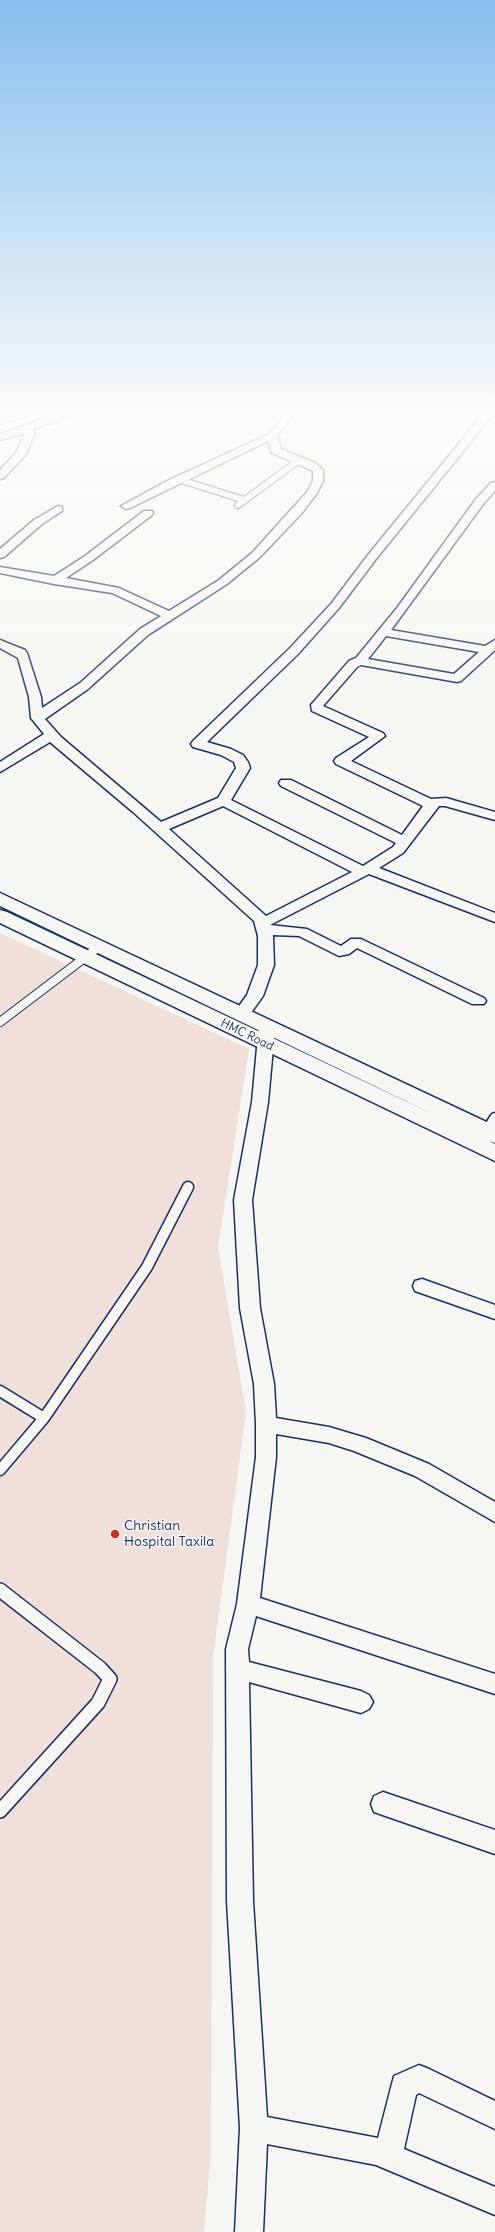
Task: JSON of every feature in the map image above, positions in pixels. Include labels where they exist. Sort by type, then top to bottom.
[{"type":"main road","name":"HMC Road","points":[[0,899],[93,952],[267,1035],[495,1153]]},
{"type":"main road","name":"HMC Road","points":[[0,916],[242,1013],[267,1035],[492,1128]]},
{"type":"street","points":[[0,556],[38,522],[54,512]]},
{"type":"street","points":[[37,718],[84,686],[144,632],[223,582],[256,555],[297,512]]},
{"type":"street","points":[[159,828],[223,801],[243,768],[241,762],[238,758],[226,752],[198,744],[294,651],[335,606],[408,512]]},
{"type":"street","points":[[431,804],[341,761],[378,736],[317,708],[318,704],[353,664],[360,661],[472,512]]},
{"type":"street","points":[[54,581],[89,558],[148,514]]},
{"type":"street","points":[[0,570],[54,581],[115,590],[169,615]]},
{"type":"street","points":[[382,632],[491,647]]},
{"type":"street","points":[[0,644],[21,653],[24,658],[35,697],[37,718],[52,736],[229,889],[264,926],[302,932],[339,951],[344,951],[356,942],[478,1001]]},
{"type":"street","points":[[360,661],[457,678],[491,647]]},
{"type":"street","points":[[0,768],[52,736]]},
{"type":"street","points":[[286,783],[404,841]]},
{"type":"street","points":[[223,801],[365,870],[495,918]]},
{"type":"street","points":[[264,926],[398,850],[431,804],[436,802],[446,802],[491,811]]},
{"type":"street","points":[[242,1013],[256,996],[266,965],[264,926]]},
{"type":"street","points":[[249,2232],[254,2128],[240,1901],[237,1649],[248,1604],[266,1457],[266,1424],[264,1384],[250,1308],[243,1200],[260,1102],[267,1035]]},
{"type":"street","points":[[422,1286],[495,1312]]},
{"type":"street","points":[[266,1424],[329,1435],[359,1444],[422,1470],[495,1513]]},
{"type":"street","points":[[248,1604],[495,1684]]},
{"type":"street","points":[[237,1669],[361,1702]]},
{"type":"street","points":[[383,1804],[495,1842]]},
{"type":"street","points":[[388,2157],[404,2086],[419,2079],[495,2115]]},
{"type":"street","points":[[254,2128],[376,2151],[495,2201]]},
{"type":"lane","points":[[0,1022],[93,952]]},
{"type":"lane","points":[[0,1470],[44,1418],[147,1267],[188,1187]]},
{"type":"lane","points":[[0,1391],[44,1418]]},
{"type":"lane","points":[[0,1590],[100,1668],[110,1679],[98,1703],[0,1811]]},
{"type":"shaded area","name":"Christian Hospital Taxila","points":[[0,933],[249,1049],[218,1247],[246,1412],[213,1657],[211,2152],[204,2232],[0,2232]]},
{"type":"place","name":"Christian Hospital Taxila","points":[[115,1534]]}]
